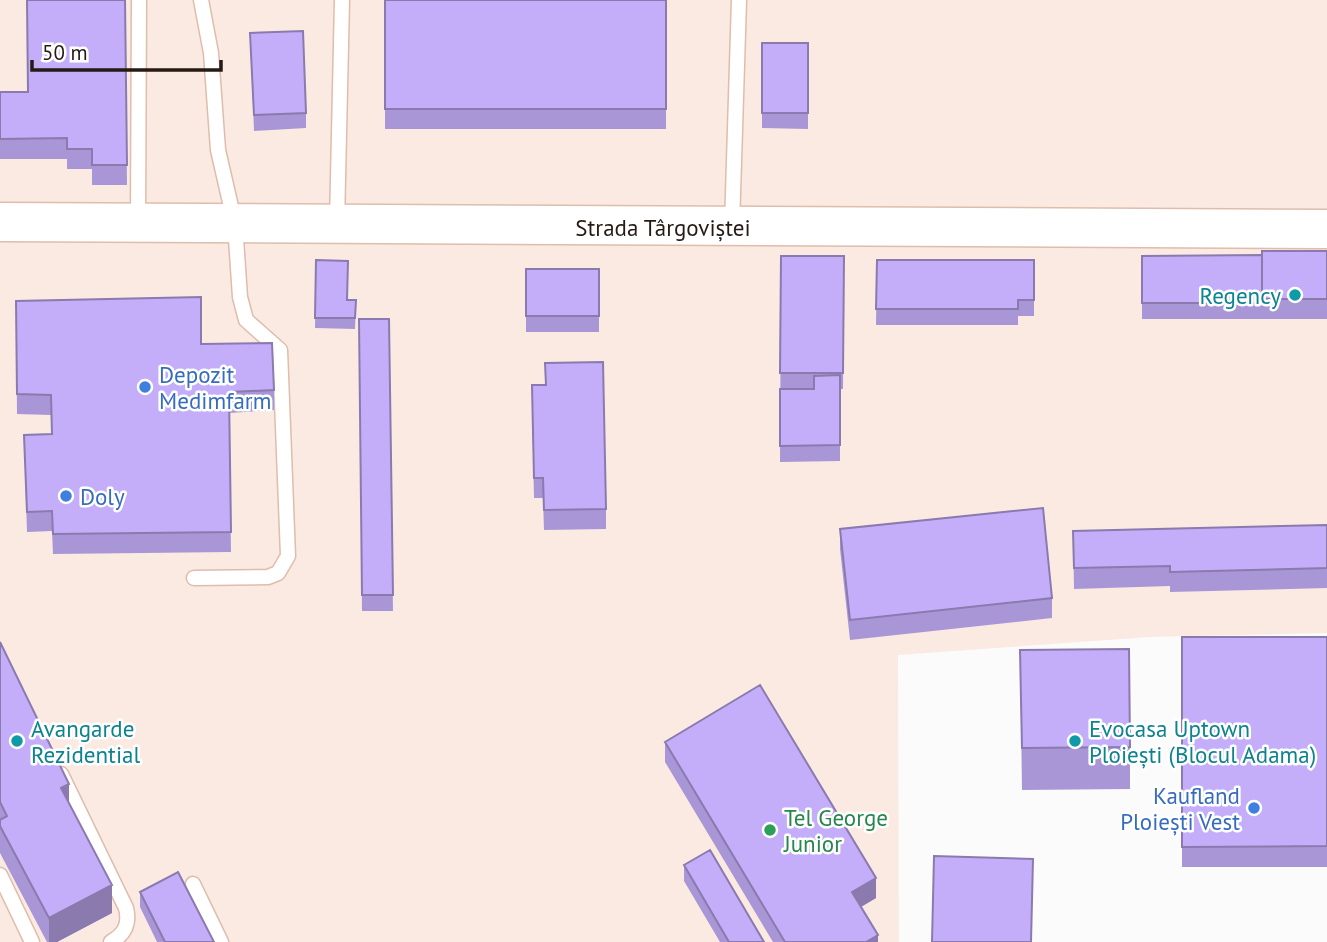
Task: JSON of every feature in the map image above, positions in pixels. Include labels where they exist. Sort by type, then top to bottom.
[{"type":"street","name":"Strada Târgoviștei","points":[[0,222],[732,228],[1327,229]]},
{"type":"lane","points":[[138,223],[139,0]]},
{"type":"lane","points":[[194,579],[268,577],[278,573],[288,556],[280,350],[246,320],[240,297],[235,224],[218,150],[211,53],[201,0]]},
{"type":"lane","points":[[337,224],[342,0]]},
{"type":"lane","points":[[732,228],[739,0]]},
{"type":"lane","points":[[55,763],[126,908],[127,928],[111,942]]},
{"type":"lane","points":[[0,875],[32,942]]},
{"type":"lane","points":[[193,884],[221,942]]},
{"type":"shaded area","points":[[0,0],[1327,0],[1327,633],[1150,637],[898,655],[899,942],[0,942]]},
{"type":"building","points":[[27,0],[125,0],[127,165],[92,165],[92,149],[67,149],[67,138],[0,139],[0,92],[28,92]]},
{"type":"building","points":[[385,0],[666,0],[666,109],[385,109]]},
{"type":"building","points":[[303,31],[306,113],[254,115],[250,33]]},
{"type":"building","points":[[762,43],[808,43],[808,113],[762,113]]},
{"type":"building","points":[[1262,251],[1327,251],[1327,299],[1262,299]]},
{"type":"building","points":[[1262,255],[1262,303],[1142,303],[1142,256]]},
{"type":"building","points":[[781,256],[844,256],[843,373],[780,373]]},
{"type":"building","points":[[316,260],[348,261],[347,300],[356,300],[355,318],[315,318]]},
{"type":"building","points":[[877,260],[1034,260],[1034,300],[1018,300],[1018,309],[876,309]]},
{"type":"building","points":[[526,269],[599,269],[599,316],[526,316]]},
{"type":"building","points":[[201,297],[201,344],[272,343],[274,390],[229,392],[231,532],[53,534],[52,511],[27,512],[24,435],[52,434],[51,395],[17,394],[16,301]]},
{"type":"building","points":[[359,319],[389,319],[393,595],[362,595]]},
{"type":"building","points":[[603,362],[606,509],[544,510],[543,478],[534,478],[532,385],[546,385],[545,363]]},
{"type":"building","points":[[840,375],[840,445],[780,446],[780,389],[814,389],[814,376]]},
{"type":"building","points":[[1043,508],[1052,598],[850,620],[840,529]]},
{"type":"building","points":[[1327,525],[1327,568],[1170,572],[1170,566],[1074,568],[1073,531]]},
{"type":"building","name":"Kaufland Ploiești Vest","points":[[1182,637],[1327,637],[1327,846],[1182,847]]},
{"type":"building","points":[[0,642],[69,784],[61,788],[112,885],[49,918],[0,826],[0,820],[7,816],[0,802]]},
{"type":"building","points":[[1129,649],[1130,747],[1022,748],[1020,650]]},
{"type":"building","name":"Tel George Junior","points":[[760,685],[876,878],[852,892],[878,935],[866,942],[785,942],[665,742]]},
{"type":"building","points":[[710,850],[764,942],[729,942],[684,865]]},
{"type":"building","points":[[934,856],[1033,859],[1031,942],[932,942]]},
{"type":"building","points":[[178,872],[214,942],[165,942],[140,892]]},
{"type":"place","name":"Regency","points":[[1295,295]]},
{"type":"place","name":"Depozit Medimfarm","points":[[145,387]]},
{"type":"place","name":"Doly","points":[[66,496]]},
{"type":"place","name":"Avangarde Rezidential","points":[[17,741]]},
{"type":"place","name":"Evocasa Uptown Ploiești (Blocul Adama)","points":[[1075,741]]},
{"type":"place","name":"Kaufland Ploiești Vest","points":[[1254,808]]},
{"type":"place","name":"Tel George Junior","points":[[770,830]]}]
